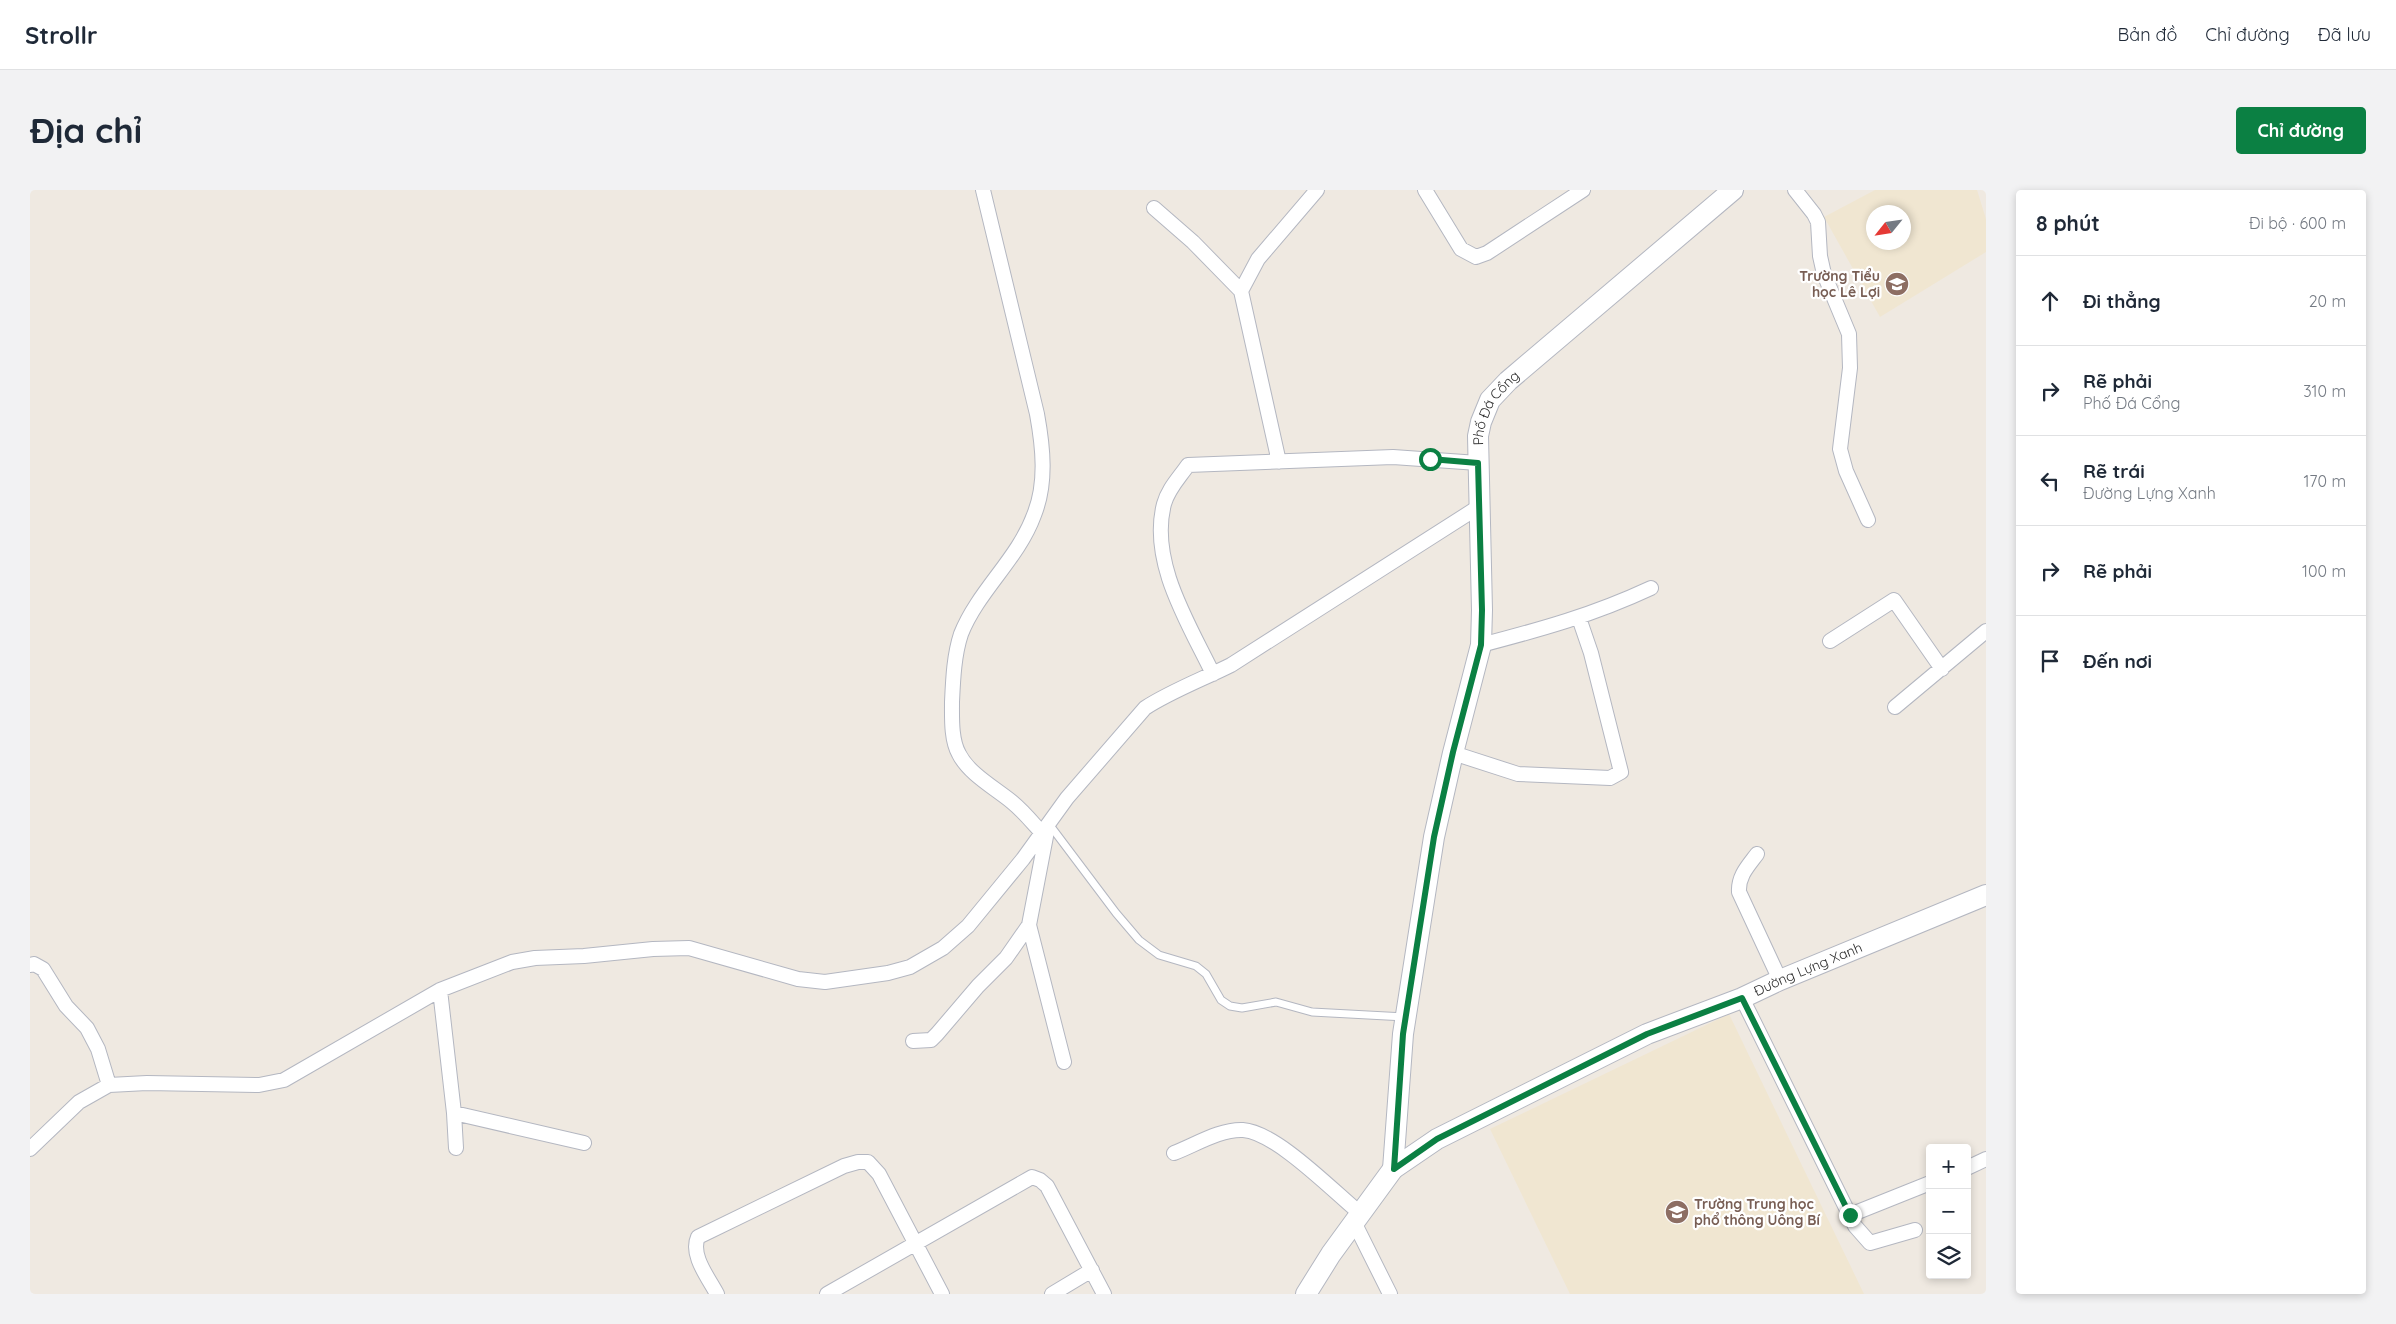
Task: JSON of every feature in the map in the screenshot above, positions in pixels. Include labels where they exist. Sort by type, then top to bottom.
[{"type":"street","points":[[983,190],[1037,414],[1042,445],[1043,475],[1034,516],[1013,553],[971,615],[961,635],[954,680],[952,714],[955,743],[959,755],[970,767],[1014,804],[1045,827]]},
{"type":"street","points":[[1241,291],[1258,259],[1317,190]]},
{"type":"street","points":[[1425,190],[1461,250],[1476,257],[1487,253],[1574,192]]},
{"type":"street","name":"Phố Đá Cổng","points":[[1394,1169],[1405,1017],[1434,837],[1453,752],[1481,645],[1482,610],[1478,436],[1481,422],[1490,400],[1502,387],[1732,190]]},
{"type":"street","points":[[1796,190],[1818,222],[1820,256],[1824,274],[1850,334],[1850,368],[1840,449],[1846,471],[1868,520]]},
{"type":"street","points":[[1154,208],[1193,242],[1241,291],[1279,462]]},
{"type":"street","points":[[1213,674],[1180,604],[1163,557],[1161,536],[1164,503],[1170,490],[1188,466],[1393,456],[1478,463]]},
{"type":"street","points":[[30,1150],[79,1102],[109,1085],[147,1083],[272,1084],[297,1074],[440,990],[479,973],[512,962],[528,959],[673,948],[708,952],[798,979],[825,982],[903,969],[927,958],[954,940],[1024,859],[1067,798],[1144,708],[1156,700],[1213,674],[1480,506]]},
{"type":"street","points":[[1481,645],[1612,607],[1652,588]]},
{"type":"street","points":[[1830,641],[1894,600],[1942,669]]},
{"type":"street","points":[[1453,752],[1518,774],[1610,778],[1621,772],[1591,653],[1578,618]]},
{"type":"street","points":[[1895,707],[1986,631]]},
{"type":"street","points":[[1045,827],[1029,925],[1064,1062]]},
{"type":"street","points":[[1757,854],[1742,873],[1738,883],[1739,892],[1780,980]]},
{"type":"street","name":"Đường Lựng Xanh","points":[[1306,1294],[1394,1169],[1437,1139],[1638,1039],[1742,998],[1780,980],[1986,895]]},
{"type":"street","points":[[913,1041],[930,1040],[937,1034],[978,986],[1006,958],[1029,925]]},
{"type":"street","points":[[30,965],[34,964],[43,969],[66,1006],[87,1028],[98,1049],[109,1085]]},
{"type":"street","points":[[440,990],[454,1112],[456,1148]]},
{"type":"street","points":[[1742,998],[1856,1226],[1870,1243],[1915,1230]]},
{"type":"street","points":[[454,1112],[584,1143]]},
{"type":"street","points":[[1174,1153],[1222,1134],[1242,1130],[1258,1133],[1277,1144],[1358,1218],[1390,1294]]},
{"type":"street","points":[[1971,1166],[1986,1159]]},
{"type":"street","points":[[717,1294],[696,1253],[695,1244],[698,1237],[844,1166],[858,1162],[868,1162],[880,1174],[942,1294]]},
{"type":"street","points":[[827,1294],[1032,1178],[1040,1180],[1047,1186],[1104,1294]]},
{"type":"street","points":[[1850,1215],[1926,1185]]},
{"type":"street","points":[[1052,1294],[1092,1270]]},
{"type":"lane","points":[[1045,827],[1139,940],[1159,955],[1196,966],[1206,974],[1221,1000],[1230,1006],[1242,1008],[1276,1002],[1312,1012],[1405,1017]]},
{"type":"shaded area","name":"Trường Tiểu học Lê Lợi","points":[[1875,190],[1977,190],[1986,219],[1986,252],[1880,317],[1824,217]]},
{"type":"shaded area","name":"Trường Trung học phổ thông Uông Bí","points":[[1729,1014],[1864,1294],[1570,1294],[1490,1129]]},
{"type":"place","name":"Trường Tiểu học Lê Lợi","points":[[1897,284]]},
{"type":"place","name":"Trường Trung học phổ thông Uông Bí","points":[[1677,1212]]},
{"type":"route","points":[[1430,459],[1478,463],[1482,610],[1481,645],[1453,752],[1434,837],[1403,1034],[1394,1169],[1437,1139],[1647,1034],[1742,998],[1850,1215]]}]
